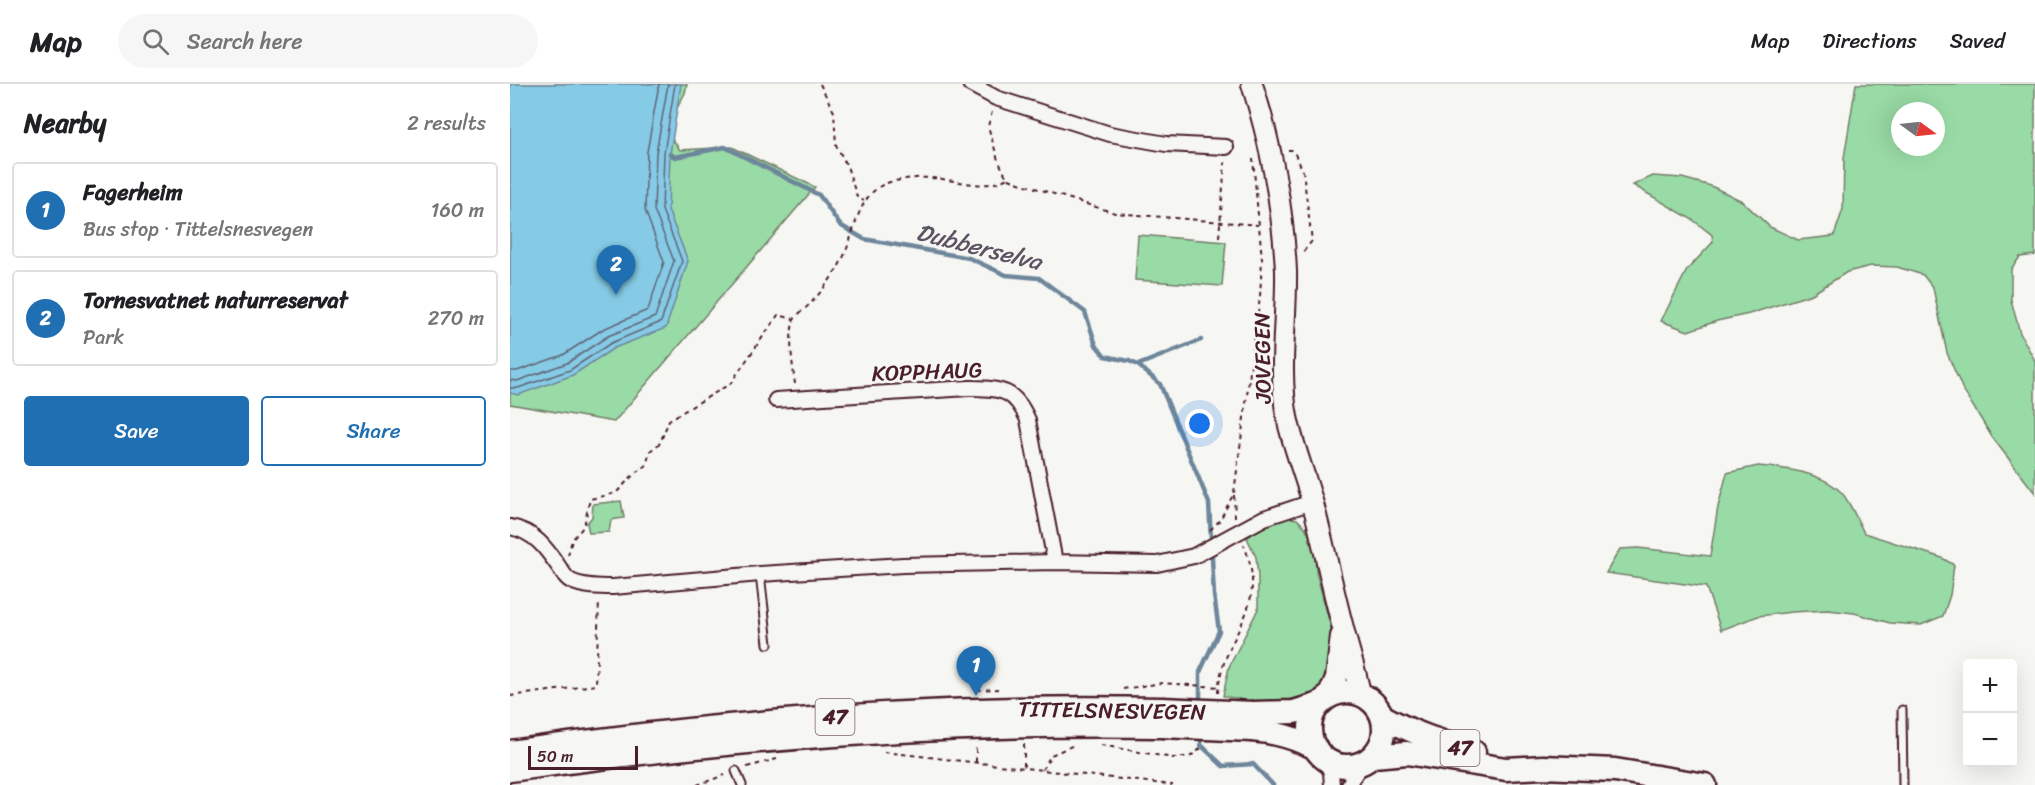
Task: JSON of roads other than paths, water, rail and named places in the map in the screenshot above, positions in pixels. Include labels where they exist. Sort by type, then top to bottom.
[{"type":"main road","name":"47","points":[[1324,701],[1338,693],[1360,694],[1377,706],[1382,716],[1427,738],[1475,752],[1543,767]]},
{"type":"main road","name":"TITTELSNESVEGEN","points":[[510,752],[687,730],[920,711],[1082,707],[1162,717],[1253,721],[1294,712],[1324,701]]},
{"type":"main road","points":[[1319,753],[1311,738],[1310,726],[1313,714],[1324,701]]},
{"type":"main road","points":[[1368,759],[1380,748],[1384,737],[1382,716]]},
{"type":"main road","name":"TITTELSNESVEGEN","points":[[510,770],[688,748],[898,730],[1040,725],[1162,717]]},
{"type":"main road","name":"TITTELSNESVEGEN","points":[[1253,721],[1275,732],[1292,737],[1319,753]]},
{"type":"main road","name":"47","points":[[1319,753],[1332,763],[1342,766],[1353,766],[1368,759],[1407,753],[1506,769],[1543,767],[1615,770],[1705,785]]},
{"type":"street","points":[[969,84],[996,98],[1110,134],[1166,144],[1226,147]]},
{"type":"street","name":"JOVEGEN","points":[[1252,84],[1272,165],[1282,228],[1286,271],[1283,388],[1287,417],[1312,502],[1360,694]]},
{"type":"street","name":"KOPPHAUG","points":[[776,400],[969,388],[994,389],[1009,393],[1021,404],[1028,420],[1056,562]]},
{"type":"street","points":[[510,527],[531,534],[542,543],[571,581],[599,587],[903,565],[1056,562],[1157,564],[1182,560],[1210,548],[1264,518],[1312,502]]},
{"type":"street","name":"JOVEGEN","points":[[1324,701],[1336,678],[1342,627]]},
{"type":"street","points":[[1319,753],[1331,772],[1332,785]]},
{"type":"street","points":[[1349,785],[1368,759]]},
{"type":"lane","points":[[760,574],[768,644]]},
{"type":"lane","points":[[1902,710],[1903,785]]},
{"type":"lane","points":[[736,771],[742,785]]},
{"type":"water","points":[[510,84],[681,84],[670,154],[668,210],[688,261],[666,328],[614,348],[573,375],[518,395],[510,393]]},
{"type":"waterway","name":"Dubberselva","points":[[670,154],[675,157],[725,147],[819,195],[840,225],[864,239],[969,258],[1006,275],[1039,278],[1085,312],[1096,345],[1105,356],[1138,365],[1160,384],[1209,503],[1214,595],[1219,631],[1200,672],[1200,703]]},
{"type":"waterway","points":[[1138,365],[1201,340]]},
{"type":"waterway","name":"Dubberselva","points":[[1201,736],[1201,745],[1223,766],[1253,764],[1273,785]]},
{"type":"place","name":"Tornesvatnet naturreservat","points":[[616,295]]},
{"type":"place","name":"Fagerheim","points":[[976,696]]}]
